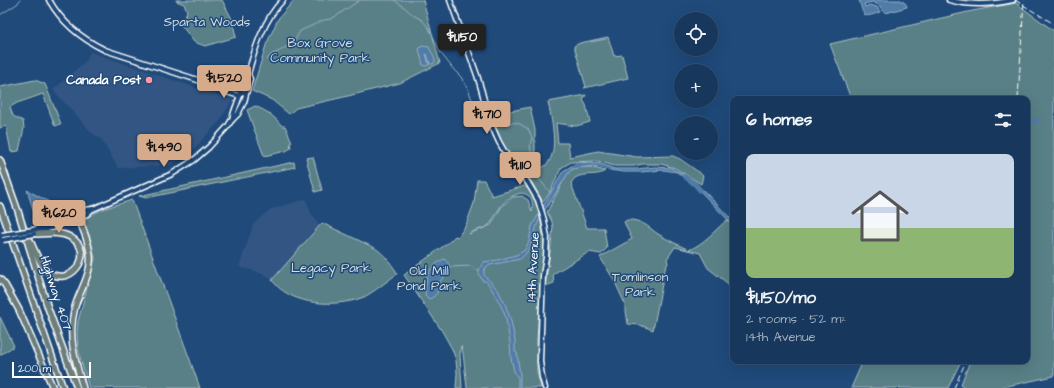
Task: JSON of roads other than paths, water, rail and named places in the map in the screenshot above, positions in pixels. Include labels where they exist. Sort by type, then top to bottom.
[{"type":"highway","name":"Highway 407","points":[[0,160],[18,211],[48,308],[77,388]]},
{"type":"highway","name":"Highway 407","points":[[0,206],[63,388]]},
{"type":"highway","points":[[18,211],[39,260],[45,268],[53,274],[62,276],[71,273],[78,267],[82,259],[82,251],[78,243],[72,237],[63,234],[33,232]]},
{"type":"highway","points":[[0,215],[3,225],[13,244]]},
{"type":"highway","points":[[78,215],[89,249],[90,263],[88,276],[75,306],[72,323],[74,352],[83,388]]},
{"type":"highway","points":[[0,280],[5,285],[19,310],[53,388]]},
{"type":"main road","points":[[49,0],[60,16],[72,29],[96,46],[220,87],[224,86],[240,94],[246,93]]},
{"type":"main road","points":[[231,121],[245,77],[248,74],[262,32],[268,19],[283,0]]},
{"type":"main road","name":"14th Avenue","points":[[450,0],[477,75],[489,120],[507,156],[528,183],[538,200],[544,220],[547,238],[547,251],[543,275],[540,361],[545,388]]},
{"type":"main road","points":[[949,0],[973,4],[996,3],[1013,0]]},
{"type":"main road","points":[[1,238],[33,232],[78,215],[87,214],[92,209],[172,174],[194,160],[209,147],[238,114],[244,102],[250,79],[248,74]]},
{"type":"waterway","points":[[0,15],[17,4],[20,0]]},
{"type":"waterway","points":[[266,60],[272,54],[294,42],[300,31],[324,20],[331,19],[360,0]]},
{"type":"waterway","points":[[394,0],[422,20],[428,27],[440,52],[467,86],[475,108]]},
{"type":"waterway","points":[[591,42],[606,39]]},
{"type":"waterway","points":[[1030,121],[1038,121]]},
{"type":"waterway","points":[[498,122],[518,123],[528,129],[532,137],[530,145],[533,165],[537,177],[550,192]]},
{"type":"waterway","points":[[685,177],[694,183],[700,190]]},
{"type":"waterway","points":[[449,267],[471,266],[476,270],[479,270]]},
{"type":"railway","points":[[1015,0],[1054,24]]},
{"type":"railway","points":[[1018,96],[1024,0]]},
{"type":"railway","points":[[954,388],[965,364]]},
{"type":"place","name":"Canada Post","points":[[149,80]]},
{"type":"park label","name":"Sparta Woods","points":[[207,22]]},
{"type":"park label","name":"Box Grove Community Park","points":[[320,50]]},
{"type":"park label","name":"Legacy Park","points":[[331,268]]},
{"type":"park label","name":"Old Mill Pond Park","points":[[429,278]]},
{"type":"park label","name":"Tomlinson Park","points":[[640,284]]}]
